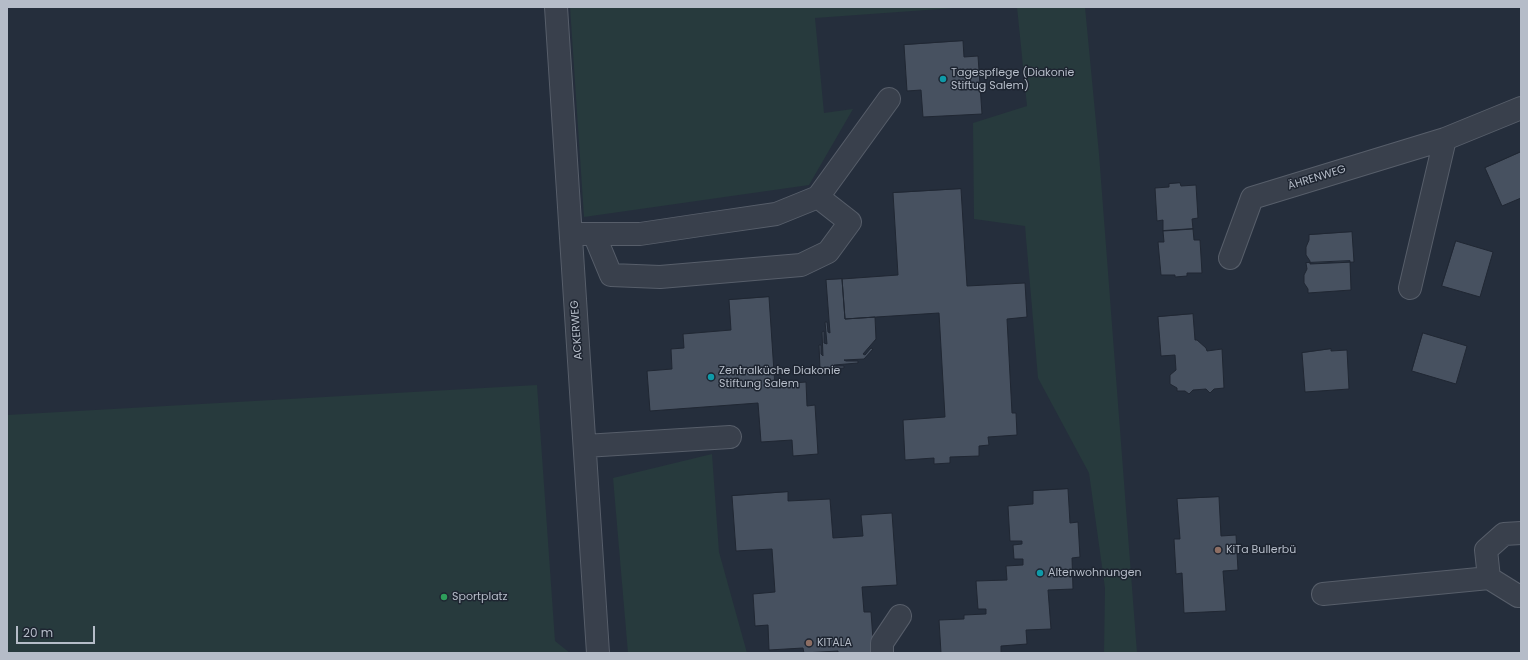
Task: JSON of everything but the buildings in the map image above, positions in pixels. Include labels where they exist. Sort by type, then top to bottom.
[{"type":"street","name":"ACKERWEG","points":[[556,7],[598,653]]},
{"type":"street","points":[[571,234],[640,234],[776,214],[818,197],[889,99]]},
{"type":"street","name":"ÄHRENWEG","points":[[1230,258],[1252,198],[1444,138],[1521,108]]},
{"type":"street","points":[[1410,288],[1444,138]]},
{"type":"street","points":[[594,234],[612,275],[660,278],[801,265],[828,252],[850,222],[818,197]]},
{"type":"street","points":[[585,446],[730,436]]},
{"type":"street","points":[[1489,578],[1486,550],[1504,534],[1521,533]]},
{"type":"street","points":[[1323,594],[1489,578],[1518,596],[1521,595]]},
{"type":"street","points":[[882,653],[882,643],[900,616]]},
{"type":"shaded area","points":[[570,7],[968,7],[815,18],[824,113],[853,109],[809,185],[584,217]]},
{"type":"shaded area","points":[[1017,7],[1085,7],[1099,154],[1137,653],[1104,653],[1105,588],[1089,473],[1038,378],[1025,226],[974,219],[973,123],[1027,106]]},
{"type":"shaded area","points":[[537,385],[555,641],[570,653],[7,653],[7,415]]},
{"type":"shaded area","points":[[712,454],[719,552],[747,653],[628,653],[613,478]]},
{"type":"place","name":"Tagespflege (Diakonie Stiftug Salem)","points":[[943,79]]},
{"type":"place","name":"Zentralküche Diakonie Stiftung Salem","points":[[711,377]]},
{"type":"place","name":"KiTa Bullerbü","points":[[1218,550]]},
{"type":"place","name":"Altenwohnungen","points":[[1040,573]]},
{"type":"place","name":"Sportplatz","points":[[444,597]]},
{"type":"place","name":"KITALA","points":[[809,643]]}]
